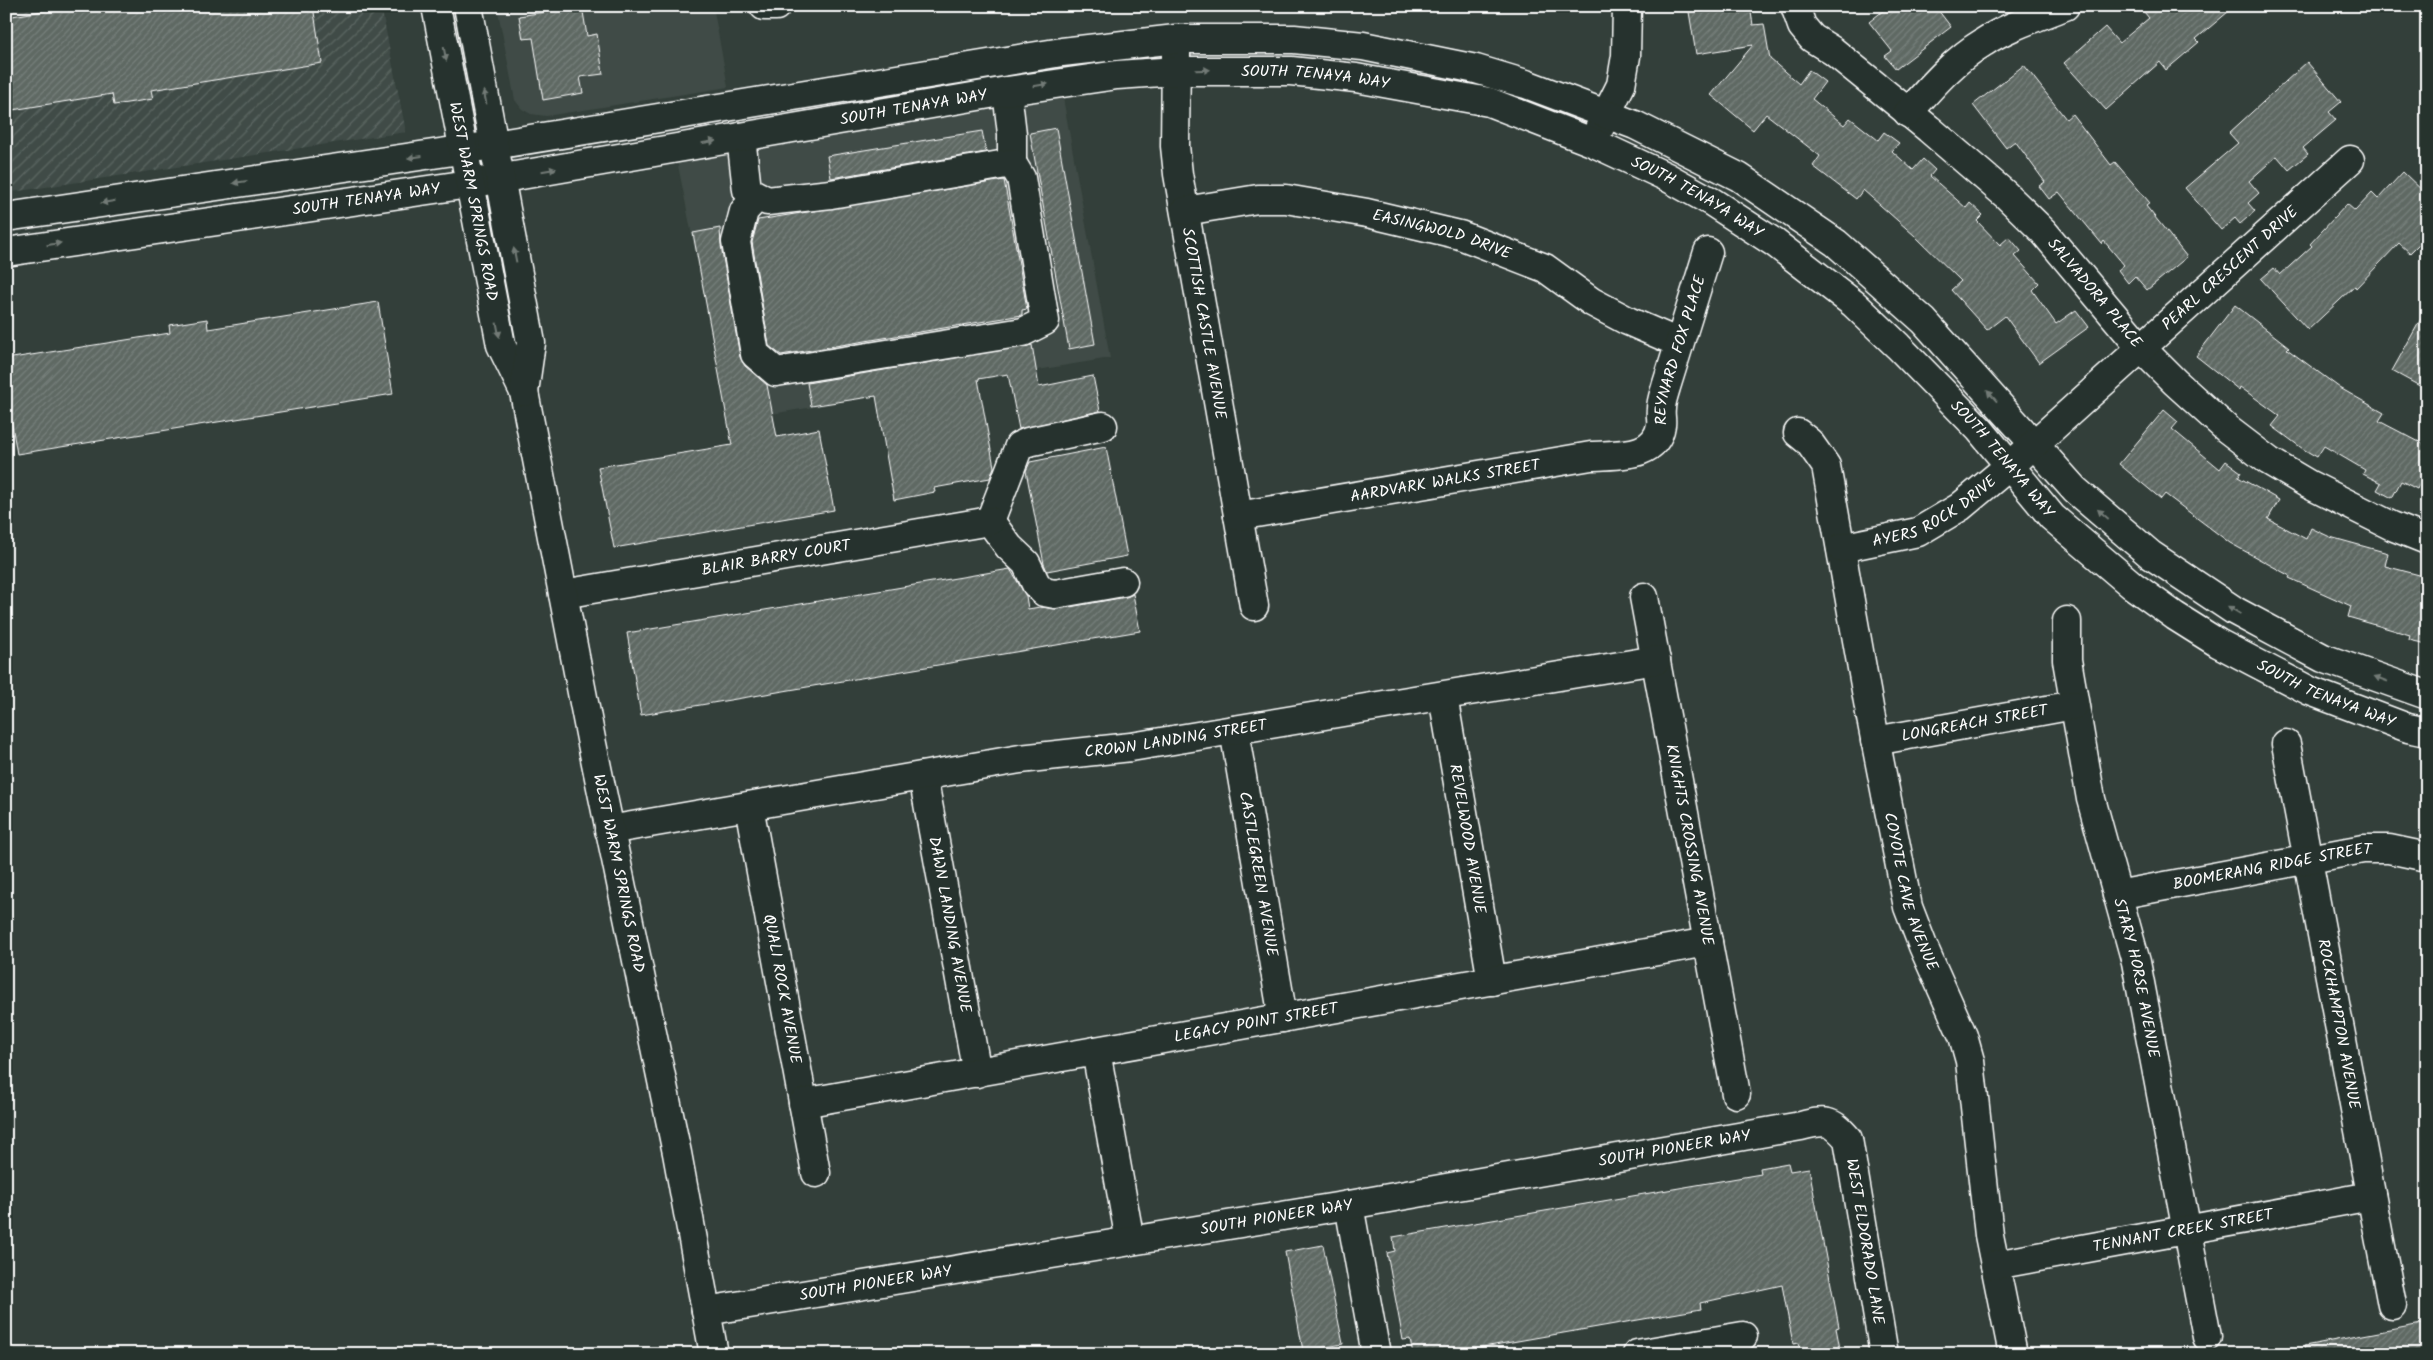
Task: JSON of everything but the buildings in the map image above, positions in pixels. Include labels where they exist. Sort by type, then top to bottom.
[{"type":"street","name":"WEST WARM SPRINGS ROAD","points":[[436,6],[501,345],[524,392],[610,830],[677,1153],[714,1354]]},
{"type":"street","name":"WEST WARM SPRINGS ROAD","points":[[468,6],[531,343],[524,392]]},
{"type":"street","points":[[764,6],[776,6]]},
{"type":"street","points":[[1592,142],[1621,85],[1626,56],[1628,6]]},
{"type":"street","name":"SALVADORA PLACE","points":[[1795,6],[1802,26],[1812,38],[1833,51],[2006,195],[2042,231],[2141,348],[2175,382],[2221,423],[2269,461],[2308,484],[2392,526],[2427,540]]},
{"type":"street","points":[[1908,113],[1943,74],[1984,41],[2010,28],[2065,6]]},
{"type":"street","name":"SOUTH TENAYA WAY","points":[[6,217],[463,150],[1062,52],[1176,39],[1294,39],[1409,54],[1509,79],[1607,113],[1739,177],[1836,244],[1924,321],[2021,456],[2052,517],[2132,585],[2175,616],[2218,643],[2310,691],[2408,728],[2427,732]]},
{"type":"street","name":"SCOTTISH CASTLE AVENUE","points":[[1176,39],[1175,146],[1184,211],[1254,606]]},
{"type":"street","name":"SOUTH TENAYA WAY","points":[[6,252],[469,184],[1064,81],[1176,71],[1291,71],[1403,86],[1489,102],[1592,142],[1666,177],[1712,202],[1775,243],[1854,304],[1980,430],[2075,490],[2151,555],[2234,612],[2324,658],[2427,695]]},
{"type":"street","points":[[758,196],[744,211],[736,242],[755,354],[776,372],[1023,332],[1045,321],[1021,178],[1012,163],[1012,134],[1007,91]]},
{"type":"street","points":[[741,137],[747,190],[767,201],[831,194],[1012,163]]},
{"type":"street","name":"PEARL CRESCENT DRIVE","points":[[2021,456],[2350,160]]},
{"type":"street","name":"EASINGWOLD DRIVE","points":[[1184,211],[1258,199],[1286,200],[1376,215],[1460,235],[1545,268],[1592,302],[1628,322],[1679,343]]},
{"type":"street","name":"REYNARD FOX PLACE","points":[[1650,446],[1659,435],[1661,408],[1679,343],[1708,252]]},
{"type":"street","points":[[1103,426],[1028,442],[1019,446],[990,521],[1009,547],[1026,563],[1036,584],[1044,592],[1055,594],[1123,582]]},
{"type":"street","name":"COYOTE CAVE AVENUE","points":[[1798,433],[1809,442],[1826,466],[1875,741],[1908,908],[1963,1036],[1970,1061],[1995,1265],[2013,1354]]},
{"type":"street","name":"AARDVARK WALKS STREET","points":[[1238,516],[1591,456],[1639,452],[1650,446]]},
{"type":"street","name":"AYERS ROCK DRIVE","points":[[1841,548],[1896,538],[1927,528],[1960,508],[2021,456]]},
{"type":"street","name":"BLAIR BARRY COURT","points":[[563,594],[990,521]]},
{"type":"street","name":"KNIGHTS CROSSING AVENUE","points":[[1644,597],[1736,1094]]},
{"type":"street","name":"STARY HORSE AVENUE","points":[[2067,621],[2067,660],[2091,799],[2136,962],[2207,1337]]},
{"type":"street","name":"CROWN LANDING STREET","points":[[610,830],[1020,759],[1121,748],[1656,660]]},
{"type":"street","name":"REVELWOOD AVENUE","points":[[1443,696],[1492,981]]},
{"type":"street","name":"LONGREACH STREET","points":[[1875,741],[2074,705]]},
{"type":"street","name":"CASTLEGREEN AVENUE","points":[[1234,730],[1283,1018]]},
{"type":"street","name":"ROCKHAMPTON AVENUE","points":[[2286,744],[2392,1305]]},
{"type":"street","name":"DAWN LANDING AVENUE","points":[[923,776],[978,1073]]},
{"type":"street","name":"QUALI ROCK AVENUE","points":[[749,806],[816,1172]]},
{"type":"street","name":"BOOMERANG RIDGE STREET","points":[[2117,895],[2363,849],[2389,849],[2427,857]]},
{"type":"street","name":"LEGACY POINT STREET","points":[[803,1103],[1708,942]]},
{"type":"street","points":[[1096,1051],[1130,1241]]},
{"type":"street","name":"SOUTH PIONEER WAY","points":[[706,1311],[1349,1205],[1801,1126],[1820,1121],[1831,1122],[1841,1131]]},
{"type":"street","name":"WEST ELDORADO LANE","points":[[1841,1131],[1848,1140],[1884,1354]]},
{"type":"street","name":"TENNANT CREEK STREET","points":[[1995,1265],[2371,1196]]},
{"type":"street","points":[[1349,1205],[1376,1354]]},
{"type":"street","points":[[1637,1354],[1743,1336]]},
{"type":"shaded area","points":[[6,6],[381,6],[406,132],[6,193]]},
{"type":"shaded area","points":[[497,6],[713,6],[728,87],[546,116],[531,114],[522,109],[515,100]]},
{"type":"shaded area","points":[[1063,98],[1110,358],[729,421],[677,160]]}]
